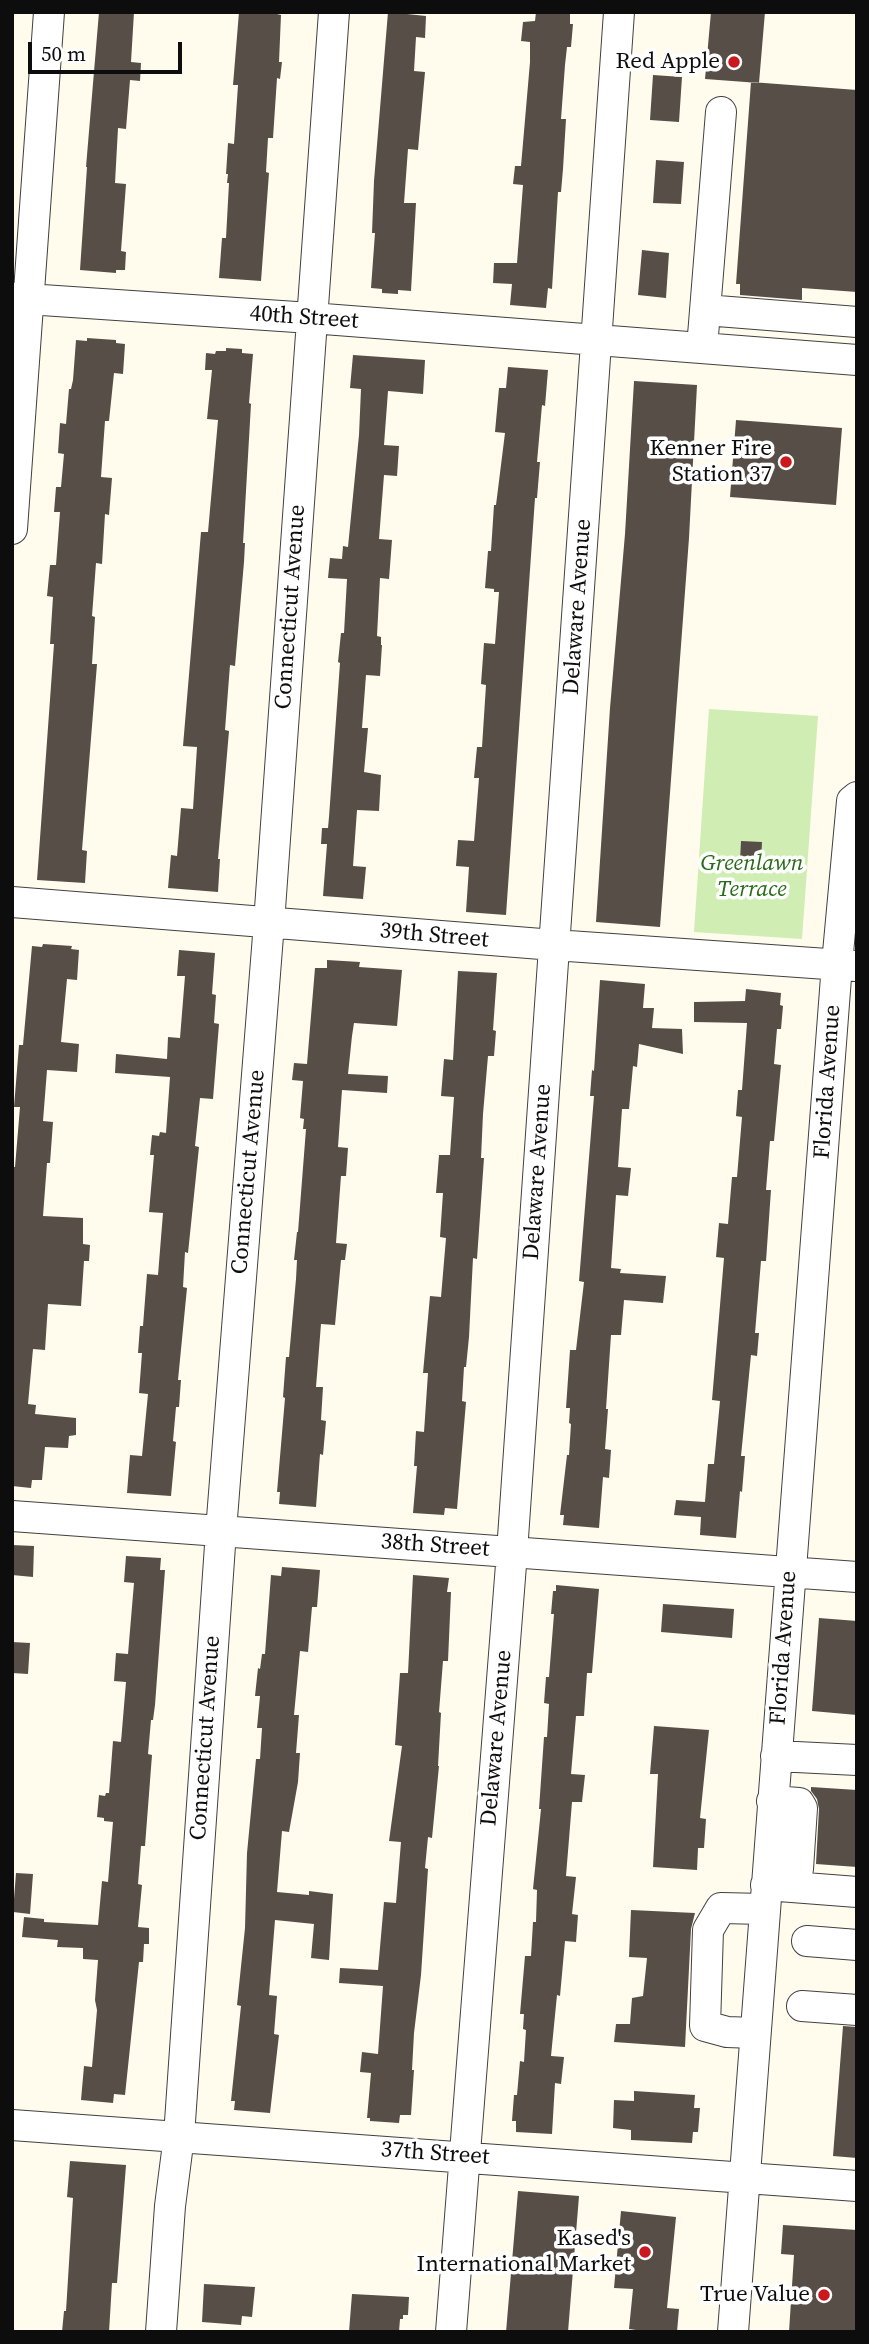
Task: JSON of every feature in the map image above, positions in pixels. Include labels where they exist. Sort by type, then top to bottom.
[{"type":"street","points":[[12,529],[21,299],[49,12]]},
{"type":"street","name":"Connecticut Avenue","points":[[161,2332],[170,2206],[179,2136],[220,1531],[269,923],[334,12]]},
{"type":"street","name":"Delaware Avenue","points":[[451,2332],[512,1552],[619,12]]},
{"type":"street","points":[[702,348],[720,112]]},
{"type":"street","name":"40th Street","points":[[21,299],[311,318],[842,359]]},
{"type":"street","points":[[705,310],[844,321],[842,359]]},
{"type":"street","name":"Florida Avenue","points":[[733,2332],[789,1572],[847,965],[852,801],[857,797]]},
{"type":"street","name":"39th Street","points":[[12,902],[554,945],[847,965]]},
{"type":"street","name":"38th Street","points":[[12,1516],[857,1577]]},
{"type":"street","points":[[776,1756],[857,1760]]},
{"type":"street","points":[[772,1801],[799,1803],[802,1808],[798,1869]]},
{"type":"street","points":[[770,1835],[800,1837]]},
{"type":"street","points":[[755,2033],[727,2032],[705,2026],[708,1930],[720,1908],[798,1869],[857,1874]]},
{"type":"street","points":[[766,1887],[857,1892]]},
{"type":"street","points":[[807,1941],[857,1945]]},
{"type":"street","points":[[803,2006],[857,2010]]},
{"type":"street","name":"37th Street","points":[[12,2125],[857,2186]]},
{"type":"green space","name":"Greenlawn Terrace","points":[[709,709],[818,716],[802,939],[694,932]]},
{"type":"building","points":[[99,12],[134,12],[131,62],[141,63],[140,81],[130,80],[126,129],[118,128],[115,183],[126,184],[121,251],[126,252],[125,270],[116,270],[116,273],[80,270]]},
{"type":"building","points":[[239,12],[277,12],[281,15],[279,62],[282,62],[280,79],[277,78],[273,138],[268,138],[266,172],[269,173],[261,281],[219,278],[222,238],[226,238],[228,143],[234,144],[238,85],[233,85]]},
{"type":"building","points":[[388,12],[426,16],[425,38],[416,37],[414,71],[425,72],[418,150],[408,149],[404,203],[416,203],[411,291],[398,290],[398,294],[382,293],[382,289],[371,288],[375,233],[372,233],[374,181]]},
{"type":"building","points":[[536,12],[570,12],[570,24],[573,24],[571,47],[567,47],[565,65],[561,119],[566,119],[552,289],[548,288],[546,308],[510,305],[512,284],[493,283],[494,263],[517,263],[523,185],[513,184],[515,166],[521,166],[530,62],[530,42],[521,41],[523,22],[535,21]]},
{"type":"building","points":[[711,12],[765,12],[759,83],[705,79]]},
{"type":"building","points":[[653,75],[682,77],[679,122],[650,120]]},
{"type":"building","points":[[751,82],[857,90],[857,292],[802,288],[802,300],[740,295],[740,284],[736,284]]},
{"type":"building","points":[[656,160],[684,162],[681,204],[653,203]]},
{"type":"building","points":[[642,250],[669,253],[666,298],[638,295]]},
{"type":"building","points":[[87,338],[116,340],[116,343],[125,344],[123,374],[114,373],[109,421],[105,421],[101,477],[112,478],[109,515],[105,514],[102,564],[96,563],[92,616],[95,617],[92,664],[97,664],[82,850],[87,851],[85,883],[37,880],[54,644],[50,644],[53,597],[47,596],[50,565],[56,565],[60,512],[54,512],[56,487],[61,487],[64,454],[58,453],[60,423],[66,424],[76,340],[87,341]]},
{"type":"building","points":[[226,348],[242,349],[242,353],[253,354],[244,562],[235,666],[230,665],[225,730],[229,731],[218,859],[218,892],[168,888],[171,855],[177,856],[181,808],[193,809],[197,747],[183,746],[201,532],[208,532],[218,420],[207,419],[212,370],[205,370],[206,353],[215,354],[216,351],[226,351]]},
{"type":"building","points":[[353,355],[425,360],[423,394],[388,391],[384,445],[399,446],[397,476],[384,475],[379,539],[392,540],[389,579],[380,578],[377,636],[381,637],[382,645],[380,676],[366,675],[362,728],[368,728],[364,772],[381,775],[379,811],[357,810],[353,866],[366,867],[363,899],[323,896],[327,844],[321,844],[322,828],[328,828],[338,662],[341,633],[344,633],[347,579],[328,578],[330,558],[342,559],[343,546],[348,547],[359,435],[361,389],[350,388]]},
{"type":"building","points":[[508,367],[548,370],[537,462],[540,462],[535,498],[506,915],[466,912],[469,867],[456,866],[458,840],[474,841],[479,778],[474,778],[477,747],[482,747],[486,685],[481,684],[484,643],[495,644],[499,592],[485,588],[505,433],[495,432],[499,388],[506,388]]},
{"type":"building","points":[[634,381],[697,385],[689,538],[660,927],[596,922]]},
{"type":"building","name":"Kenner Fire Station 37","points":[[736,420],[842,428],[836,505],[730,497]]},
{"type":"building","points":[[741,841],[762,842],[761,862],[740,861]]},
{"type":"building","points":[[43,944],[72,946],[71,949],[79,950],[77,980],[67,979],[61,1042],[79,1044],[77,1072],[47,1070],[43,1121],[53,1122],[43,1216],[83,1218],[83,1244],[90,1245],[89,1261],[84,1261],[81,1306],[48,1304],[45,1350],[33,1349],[28,1404],[36,1405],[35,1414],[76,1418],[76,1435],[69,1436],[68,1448],[45,1447],[42,1480],[32,1480],[31,1488],[12,1486],[12,1167],[15,1167],[20,1107],[14,1107],[19,1045],[23,1045],[32,946],[42,947]]},
{"type":"building","points":[[179,950],[215,953],[212,994],[216,995],[214,1023],[219,1024],[213,1099],[200,1098],[195,1146],[199,1147],[188,1253],[185,1252],[183,1287],[187,1288],[178,1380],[181,1380],[179,1407],[176,1407],[173,1441],[176,1442],[171,1496],[127,1493],[130,1455],[142,1456],[148,1394],[139,1393],[142,1353],[138,1353],[140,1326],[143,1326],[147,1274],[158,1275],[163,1213],[149,1212],[154,1155],[150,1155],[152,1135],[166,1133],[170,1077],[115,1073],[116,1054],[167,1059],[168,1037],[180,1038],[185,976],[177,976]]},
{"type":"building","points":[[327,960],[360,962],[359,967],[402,970],[397,1026],[354,1023],[352,1036],[348,1074],[388,1076],[387,1093],[342,1090],[338,1147],[348,1148],[346,1176],[341,1176],[336,1243],[347,1244],[345,1260],[341,1260],[335,1325],[321,1324],[316,1387],[323,1387],[321,1420],[326,1421],[323,1455],[320,1454],[316,1507],[279,1504],[280,1492],[277,1492],[306,1129],[303,1129],[304,1119],[300,1118],[303,1081],[292,1080],[294,1063],[307,1064],[315,968],[327,968]]},
{"type":"building","points":[[458,971],[497,973],[493,1030],[496,1031],[494,1056],[488,1056],[483,1114],[481,1158],[484,1158],[477,1259],[473,1258],[469,1337],[464,1367],[462,1401],[466,1402],[457,1509],[445,1508],[444,1515],[413,1513],[417,1466],[414,1466],[416,1431],[424,1432],[428,1373],[423,1373],[430,1296],[441,1297],[446,1238],[440,1237],[443,1193],[436,1193],[439,1155],[450,1155],[454,1097],[441,1096],[444,1059],[453,1060]]},
{"type":"building","points":[[600,980],[645,984],[643,1008],[654,1008],[652,1028],[682,1029],[683,1054],[639,1044],[637,1067],[633,1066],[629,1109],[622,1109],[618,1167],[631,1168],[628,1196],[616,1195],[611,1268],[621,1269],[620,1273],[666,1276],[663,1303],[624,1300],[621,1335],[611,1335],[605,1449],[611,1450],[609,1478],[603,1477],[599,1528],[563,1525],[564,1515],[560,1515],[571,1424],[570,1408],[566,1408],[570,1350],[576,1350],[584,1282],[579,1281]]},
{"type":"building","points":[[746,989],[781,993],[780,1005],[783,1006],[781,1029],[777,1029],[774,1064],[781,1065],[774,1141],[770,1141],[766,1190],[771,1190],[766,1261],[761,1261],[755,1333],[759,1333],[757,1356],[751,1355],[741,1456],[745,1456],[736,1538],[700,1535],[701,1517],[674,1515],[676,1500],[705,1502],[708,1464],[714,1464],[720,1401],[712,1400],[724,1258],[716,1257],[719,1223],[728,1224],[732,1177],[737,1177],[742,1117],[736,1116],[738,1090],[742,1090],[747,1023],[694,1022],[694,1002],[745,1001]]},
{"type":"building","points":[[12,1545],[34,1546],[33,1577],[12,1575]]},
{"type":"building","points":[[126,1556],[161,1558],[160,1570],[165,1570],[155,1705],[148,1754],[152,1755],[145,1846],[141,1846],[138,1884],[142,1885],[138,1927],[149,1928],[149,1944],[144,1944],[143,1962],[139,1962],[125,2095],[114,2094],[113,2103],[81,2100],[84,2066],[92,2067],[98,1960],[83,1959],[83,1948],[57,1947],[58,1940],[22,1937],[24,1917],[44,1919],[44,1922],[98,1925],[102,1881],[108,1882],[113,1822],[97,1817],[99,1795],[105,1796],[109,1793],[113,1741],[121,1742],[126,1682],[114,1681],[116,1653],[128,1654],[134,1583],[124,1582]]},
{"type":"building","points":[[282,1567],[320,1570],[317,1607],[312,1607],[308,1652],[300,1651],[294,1715],[299,1715],[296,1753],[300,1753],[298,1782],[289,1832],[282,1831],[277,1892],[309,1895],[309,1891],[333,1894],[329,1960],[311,1958],[314,1924],[275,1920],[269,1995],[277,1996],[274,2034],[279,2035],[270,2113],[234,2110],[235,2101],[231,2101],[241,2006],[237,2005],[245,1928],[247,1853],[256,1759],[260,1759],[262,1728],[257,1728],[260,1696],[255,1696],[258,1668],[260,1669],[262,1654],[265,1654],[271,1575],[281,1576]]},
{"type":"building","points":[[413,1575],[449,1578],[447,1592],[451,1592],[448,1661],[443,1661],[439,1712],[439,1766],[432,1838],[428,1837],[425,1868],[428,1869],[414,2033],[411,2115],[400,2115],[399,2123],[370,2121],[370,2118],[367,2118],[371,2073],[360,2072],[362,2052],[378,2054],[383,1986],[339,1983],[340,1968],[378,1970],[384,1902],[396,1903],[401,1842],[389,1841],[402,1746],[395,1745],[400,1673],[408,1673]]},
{"type":"building","points":[[556,1585],[599,1589],[592,1673],[587,1673],[584,1716],[576,1716],[571,1774],[585,1775],[582,1802],[572,1802],[566,1876],[576,1877],[572,1914],[578,1915],[576,1942],[565,1941],[560,1996],[557,1995],[551,2056],[564,2057],[561,2084],[555,2083],[552,2134],[516,2132],[516,2121],[512,2121],[520,2061],[524,2062],[526,2030],[523,2029],[524,2014],[520,2014],[525,1956],[531,1956],[533,1922],[536,1922],[537,1890],[533,1889],[541,1809],[544,1737],[547,1737],[549,1704],[544,1703],[546,1677],[549,1677],[553,1591],[556,1591]]},
{"type":"building","points":[[663,1604],[734,1609],[732,1638],[661,1632]]},
{"type":"building","points":[[819,1618],[857,1621],[857,1715],[812,1711]]},
{"type":"building","points":[[12,1642],[30,1643],[28,1674],[12,1673]]},
{"type":"building","points":[[654,1726],[709,1730],[700,1818],[706,1819],[704,1848],[698,1848],[697,1870],[653,1867],[658,1774],[650,1774]]},
{"type":"building","points":[[811,1787],[857,1790],[857,1867],[816,1864],[819,1809]]},
{"type":"building","points":[[16,1873],[33,1874],[30,1914],[13,1912]]},
{"type":"building","points":[[631,1910],[695,1913],[691,1929],[685,2047],[614,2042],[616,2024],[630,2024],[632,1998],[643,1996],[647,1958],[629,1957]]},
{"type":"building","points":[[843,2026],[857,2027],[857,2158],[833,2156]]},
{"type":"building","points":[[634,2091],[695,2095],[694,2108],[700,2108],[698,2132],[693,2132],[692,2143],[631,2140],[631,2130],[613,2128],[614,2100],[634,2101]]},
{"type":"building","points":[[70,2161],[126,2165],[117,2283],[112,2283],[109,2332],[62,2332],[66,2311],[73,2198],[67,2197]]},
{"type":"building","points":[[518,2191],[579,2196],[568,2332],[506,2332]]},
{"type":"building","name":"Kased's International Market","points":[[621,2211],[676,2217],[667,2308],[679,2309],[677,2332],[635,2332],[636,2330],[629,2329],[633,2289],[614,2288]]},
{"type":"building","name":"True Value","points":[[783,2225],[857,2230],[857,2332],[789,2332],[794,2255],[781,2254]]},
{"type":"building","points":[[204,2284],[255,2287],[252,2317],[242,2316],[241,2325],[202,2322]]},
{"type":"building","points":[[352,2294],[409,2297],[408,2315],[403,2315],[403,2319],[400,2319],[399,2332],[349,2332]]},
{"type":"place","name":"Red Apple","points":[[734,62]]},
{"type":"place","name":"Kenner Fire Station 37","points":[[786,462]]},
{"type":"place","name":"Kased's International Market","points":[[645,2252]]},
{"type":"place","name":"True Value","points":[[824,2295]]}]
